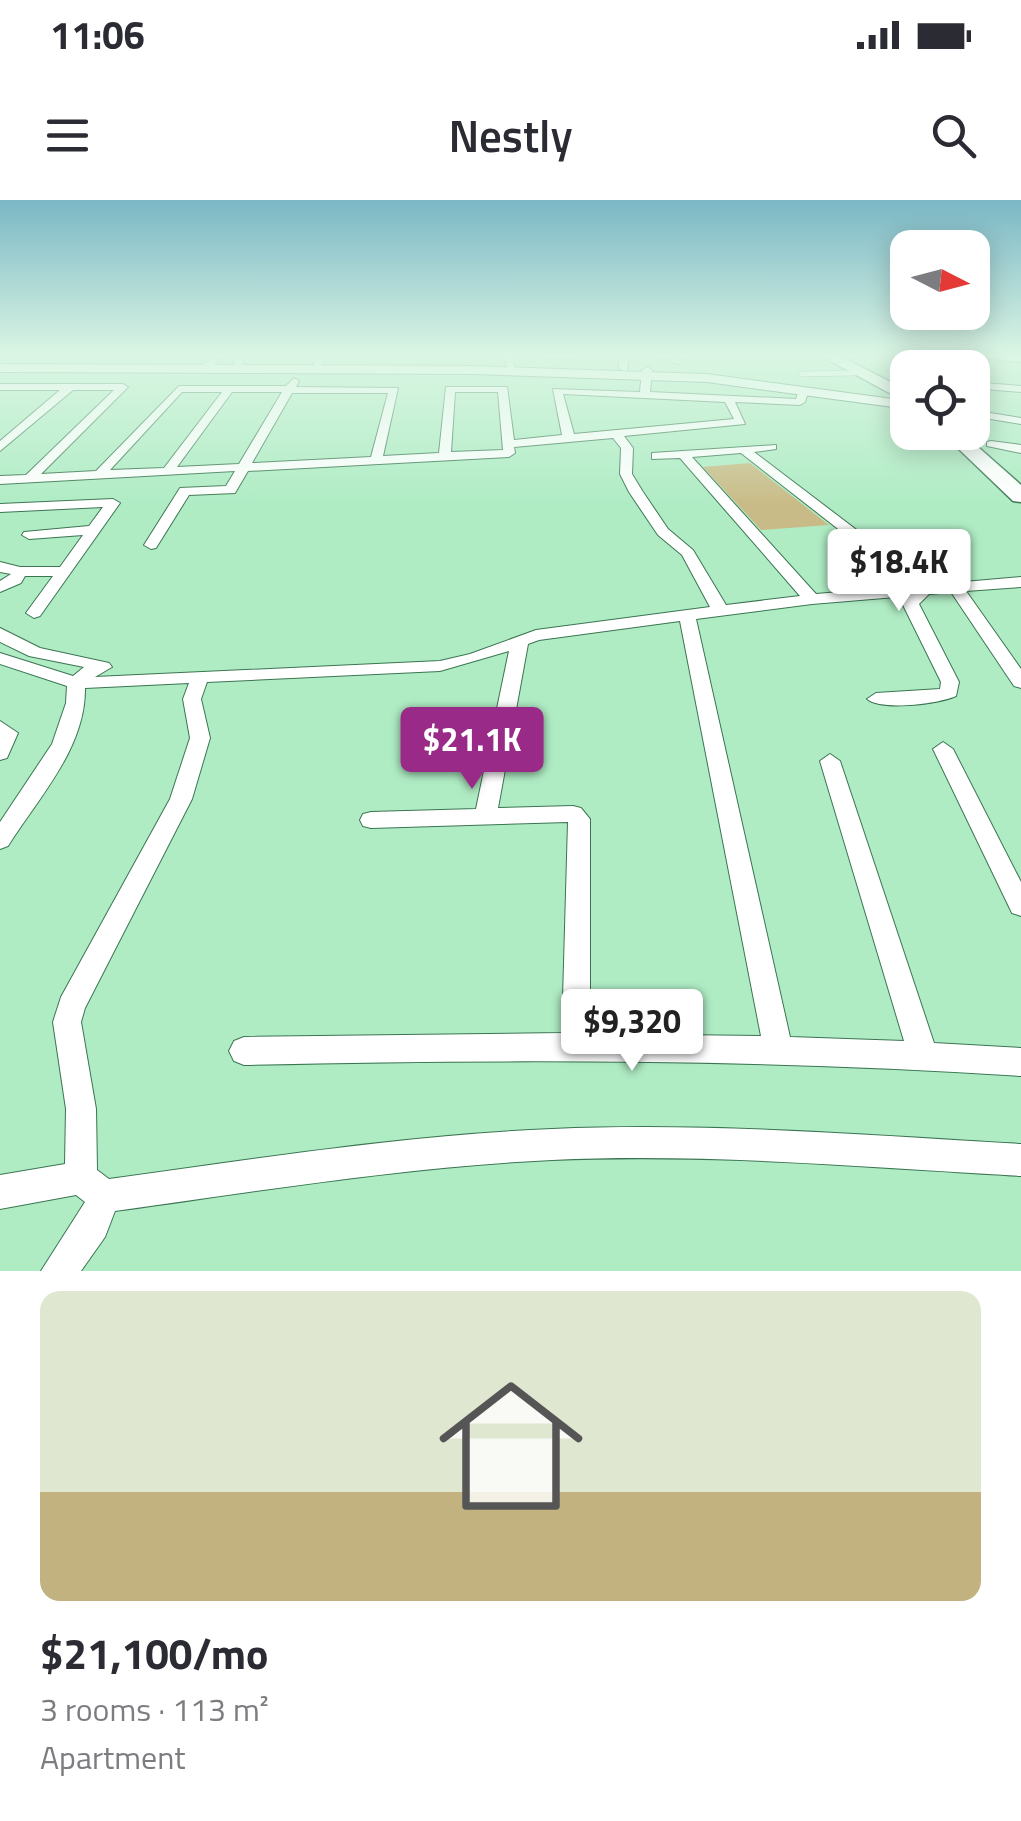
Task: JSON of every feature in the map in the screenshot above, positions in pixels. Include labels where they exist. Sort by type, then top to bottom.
[{"type":"highway","points":[[990,444],[1021,471]]},
{"type":"highway","points":[[970,450],[1021,496]]},
{"type":"street","points":[[0,446],[49,405]]},
{"type":"street","points":[[29,479],[104,405]]},
{"type":"street","points":[[99,475],[163,405]]},
{"type":"street","points":[[168,471],[217,405]]},
{"type":"street","points":[[151,544],[185,491],[230,490],[279,405]]},
{"type":"street","points":[[376,459],[390,405]]},
{"type":"street","points":[[444,456],[449,405]]},
{"type":"street","points":[[505,405],[509,448]]},
{"type":"street","points":[[561,405],[569,439]]},
{"type":"street","points":[[674,405],[687,428]]},
{"type":"street","points":[[0,480],[444,456],[623,430],[741,422],[732,405]]},
{"type":"street","points":[[990,416],[1021,422]]},
{"type":"street","points":[[623,430],[626,474],[663,532],[688,553],[720,610]]},
{"type":"street","points":[[656,456],[772,447]]},
{"type":"street","points":[[742,449],[925,589]]},
{"type":"street","points":[[995,449],[1021,449]]},
{"type":"street","points":[[995,449],[1021,462]]},
{"type":"street","points":[[683,454],[812,599]]},
{"type":"street","points":[[0,508],[113,503],[34,613]]},
{"type":"street","points":[[29,535],[95,530]]},
{"type":"street","points":[[7,572],[61,574]]},
{"type":"street","points":[[0,658],[76,683],[440,666],[475,658],[520,640],[687,614],[812,599],[1021,582]]},
{"type":"street","points":[[956,588],[1021,682]]},
{"type":"street","points":[[876,698],[938,697],[949,692],[950,682],[910,603],[925,589]]},
{"type":"street","points":[[687,614],[778,1048]]},
{"type":"street","points":[[0,633],[34,651],[98,665],[127,679]]},
{"type":"street","points":[[485,818],[520,640]]},
{"type":"street","points":[[76,683],[98,665]]},
{"type":"street","points":[[60,1271],[93,1225],[92,1187],[67,1022],[71,1006],[181,799],[200,738],[192,699],[199,680]]},
{"type":"street","points":[[0,840],[68,734],[78,701],[76,683]]},
{"type":"street","points":[[0,727],[8,733],[0,753]]},
{"type":"street","points":[[943,749],[1021,906]]},
{"type":"street","points":[[830,762],[923,1055]]},
{"type":"street","points":[[371,820],[573,814],[579,819],[576,1044]]},
{"type":"street","points":[[244,1050],[576,1044],[778,1048],[1021,1062]]},
{"type":"street","points":[[0,1192],[92,1187],[489,1148],[605,1144],[805,1148],[1021,1160]]},
{"type":"shaded area","points":[[750,463],[829,525],[761,530],[703,467]]}]
